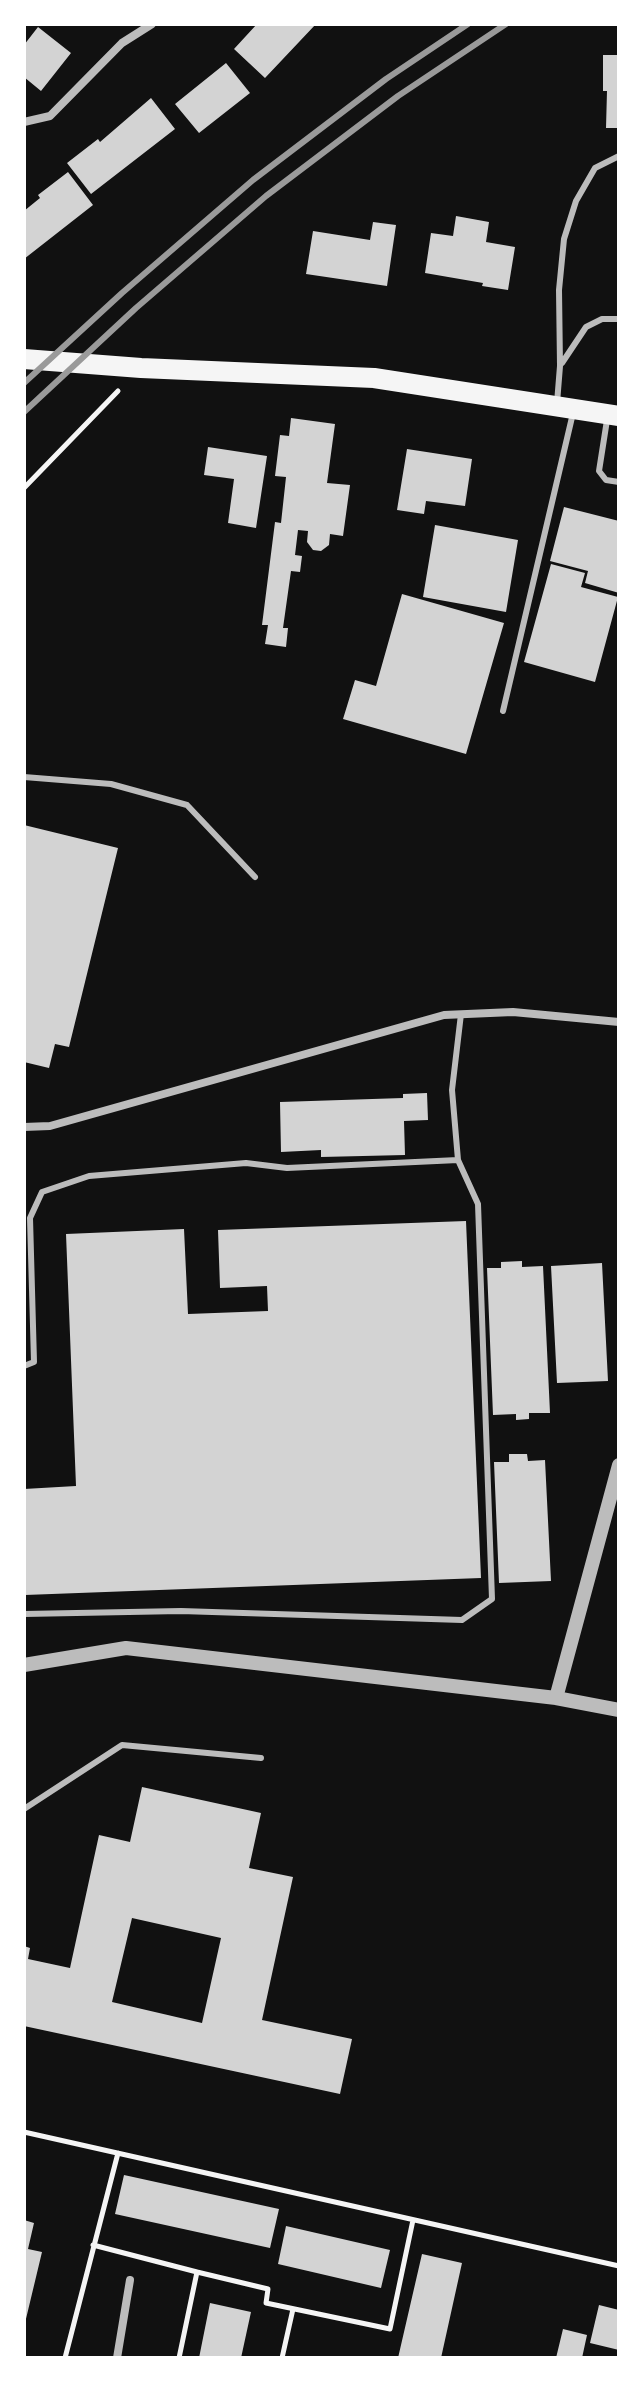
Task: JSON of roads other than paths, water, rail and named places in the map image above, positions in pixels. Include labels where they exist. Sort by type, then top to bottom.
[{"type":"main road","points":[[24,359],[141,368],[374,378],[613,415]]},
{"type":"street","points":[[24,122],[50,116],[122,43],[152,24]]},
{"type":"street","points":[[24,1127],[50,1126],[444,1015],[513,1012],[619,1022]]},
{"type":"street","points":[[556,1698],[619,1465]]},
{"type":"street","points":[[24,1665],[126,1648],[556,1698],[619,1710]]},
{"type":"street","points":[[117,2358],[130,2280]]},
{"type":"lane","points":[[503,711],[566,408],[560,366],[559,290],[564,239],[576,201],[595,168],[619,156]]},
{"type":"lane","points":[[560,366],[586,327],[602,319],[619,319]]},
{"type":"lane","points":[[613,415],[599,471],[606,480],[619,482]]},
{"type":"lane","points":[[24,777],[111,784],[187,805],[255,877]]},
{"type":"lane","points":[[24,1614],[181,1611],[462,1620],[492,1599],[478,1204],[458,1160],[452,1090],[461,1014]]},
{"type":"lane","points":[[24,1366],[34,1362],[30,1218],[42,1192],[89,1176],[246,1163],[287,1168],[458,1160]]},
{"type":"lane","points":[[24,1809],[122,1745],[261,1758]]},
{"type":"railway","points":[[24,383],[253,180],[386,79],[468,24]]},
{"type":"railway","points":[[24,412],[136,308],[266,196],[398,96],[506,24]]}]
